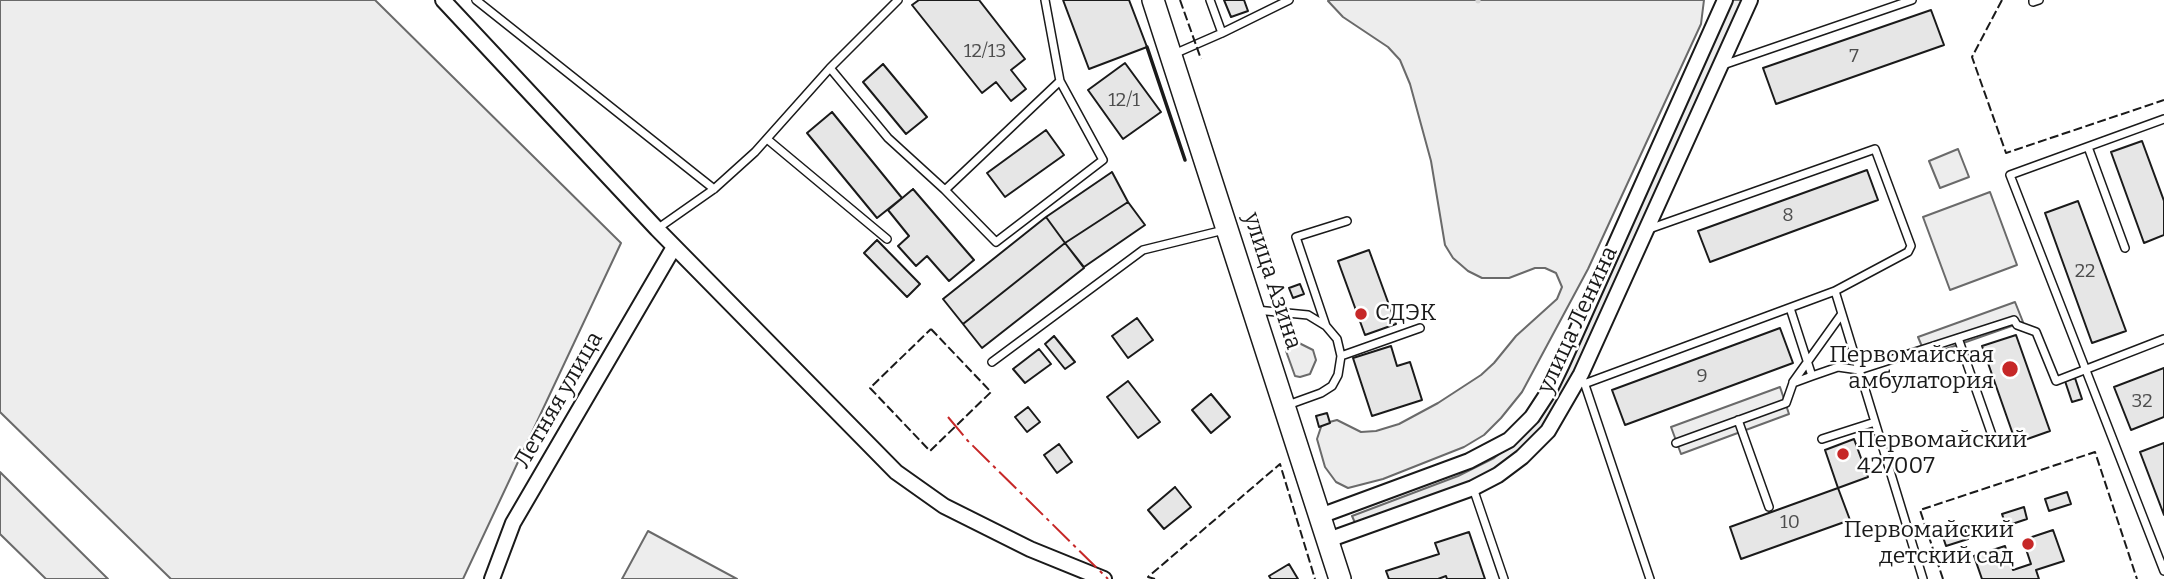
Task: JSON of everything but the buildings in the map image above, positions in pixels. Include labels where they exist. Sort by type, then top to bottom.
[{"type":"street","name":"улица Азина","points":[[1153,0],[1340,579]]},
{"type":"street","name":"улица Ленина","points":[[1320,516],[1469,461],[1509,440],[1532,418],[1562,364],[1725,0]]},
{"type":"street","name":"улица Ленина","points":[[1328,540],[1473,488],[1498,475],[1522,457],[1548,431],[1583,379],[1645,230],[1750,0]]},
{"type":"street","points":[[445,1],[674,247],[896,472],[944,506],[1030,549],[1104,579]]},
{"type":"street","name":"Летняя улица","points":[[492,579],[513,523],[674,247]]},
{"type":"lane","points":[[476,0],[714,189]]},
{"type":"lane","points":[[657,229],[714,189],[755,152],[830,68],[898,0]]},
{"type":"lane","points":[[830,68],[888,138],[996,242],[1103,160],[1060,81],[1045,0]]},
{"type":"lane","points":[[1210,0],[1222,33]]},
{"type":"lane","points":[[1170,56],[1289,0]]},
{"type":"lane","points":[[1720,67],[1912,0]]},
{"type":"lane","points":[[2032,0],[2039,0]]},
{"type":"lane","points":[[945,190],[1060,81]]},
{"type":"lane","points":[[2164,119],[2011,175],[2164,571]]},
{"type":"lane","points":[[767,139],[887,239]]},
{"type":"lane","points":[[2088,147],[2125,248]]},
{"type":"lane","points":[[1645,230],[1875,149],[1912,246],[1908,252],[1835,291],[1583,379],[1650,579]]},
{"type":"lane","points":[[1285,406],[1321,393],[1332,386],[1338,375],[1341,356],[1336,339],[1326,326],[1296,237],[1347,220]]},
{"type":"lane","points":[[992,362],[1143,250],[1228,229]]},
{"type":"lane","points":[[1835,291],[1923,579]]},
{"type":"lane","points":[[1790,308],[1812,376]]},
{"type":"lane","points":[[1254,310],[1308,315],[1326,326]]},
{"type":"lane","points":[[1676,443],[1786,403],[1793,383],[1841,315]]},
{"type":"lane","points":[[1793,383],[1838,366],[1859,370],[2014,320],[2017,325],[2036,332],[2056,381],[2164,339]]},
{"type":"lane","points":[[1341,356],[1420,328]]},
{"type":"lane","points":[[1958,338],[1994,441]]},
{"type":"lane","points":[[1738,421],[1769,507]]},
{"type":"lane","points":[[1822,439],[1875,422]]},
{"type":"lane","points":[[1473,488],[1504,579]]},
{"type":"shaded area","points":[[0,0],[375,0],[621,243],[463,579],[171,579],[0,412]]},
{"type":"shaded area","points":[[1704,0],[1701,24],[1588,269],[1522,392],[1484,435],[1464,447],[1383,479],[1348,488],[1336,482],[1325,467],[1317,439],[1322,424],[1337,420],[1361,432],[1376,431],[1399,424],[1438,403],[1481,375],[1494,363],[1516,336],[1557,299],[1562,287],[1556,273],[1545,268],[1535,268],[1509,278],[1482,278],[1468,271],[1453,258],[1445,245],[1431,161],[1410,84],[1400,60],[1388,47],[1343,17],[1328,1]]},
{"type":"shaded area","points":[[1731,0],[1743,0],[1575,371],[1543,428],[1519,453],[1499,468],[1465,485],[1356,525],[1352,516],[1458,476],[1494,458],[1536,419]]},
{"type":"shaded area","points":[[1958,149],[1969,177],[1940,188],[1929,161]]},
{"type":"shaded area","points":[[1990,192],[2017,265],[1950,290],[1923,217]]},
{"type":"shaded area","points":[[2015,302],[2023,322],[1926,356],[1918,337]]},
{"type":"shaded area","points":[[1299,343],[1313,350],[1316,360],[1310,374],[1300,377],[1295,376],[1286,351]]},
{"type":"shaded area","points":[[1780,387],[1789,414],[1681,454],[1671,427]]},
{"type":"shaded area","points":[[0,472],[108,579],[46,579],[0,534]]},
{"type":"shaded area","points":[[648,531],[737,579],[622,579]]},
{"type":"fence","points":[[1180,0],[1201,59]]},
{"type":"fence","points":[[2002,0],[1972,57],[2006,153],[2164,100]]},
{"type":"fence","points":[[931,329],[991,392],[930,451],[870,388],[931,329]]},
{"type":"fence","points":[[1943,579],[1920,510],[2095,452],[2137,579]]},
{"type":"fence","points":[[1155,579],[1148,577],[1280,464],[1315,579]]},
{"type":"wall","points":[[1147,47],[1185,160]]},
{"type":"power","points":[[948,417],[968,441],[1108,579]]},
{"type":"place","name":"СДЭК","points":[[1361,314]]},
{"type":"place","name":"Первомайская амбулатория","points":[[2010,369]]},
{"type":"place","name":"Первомайский 427007","points":[[1843,454]]},
{"type":"place","name":"Первомайский детский сад","points":[[2028,544]]}]
